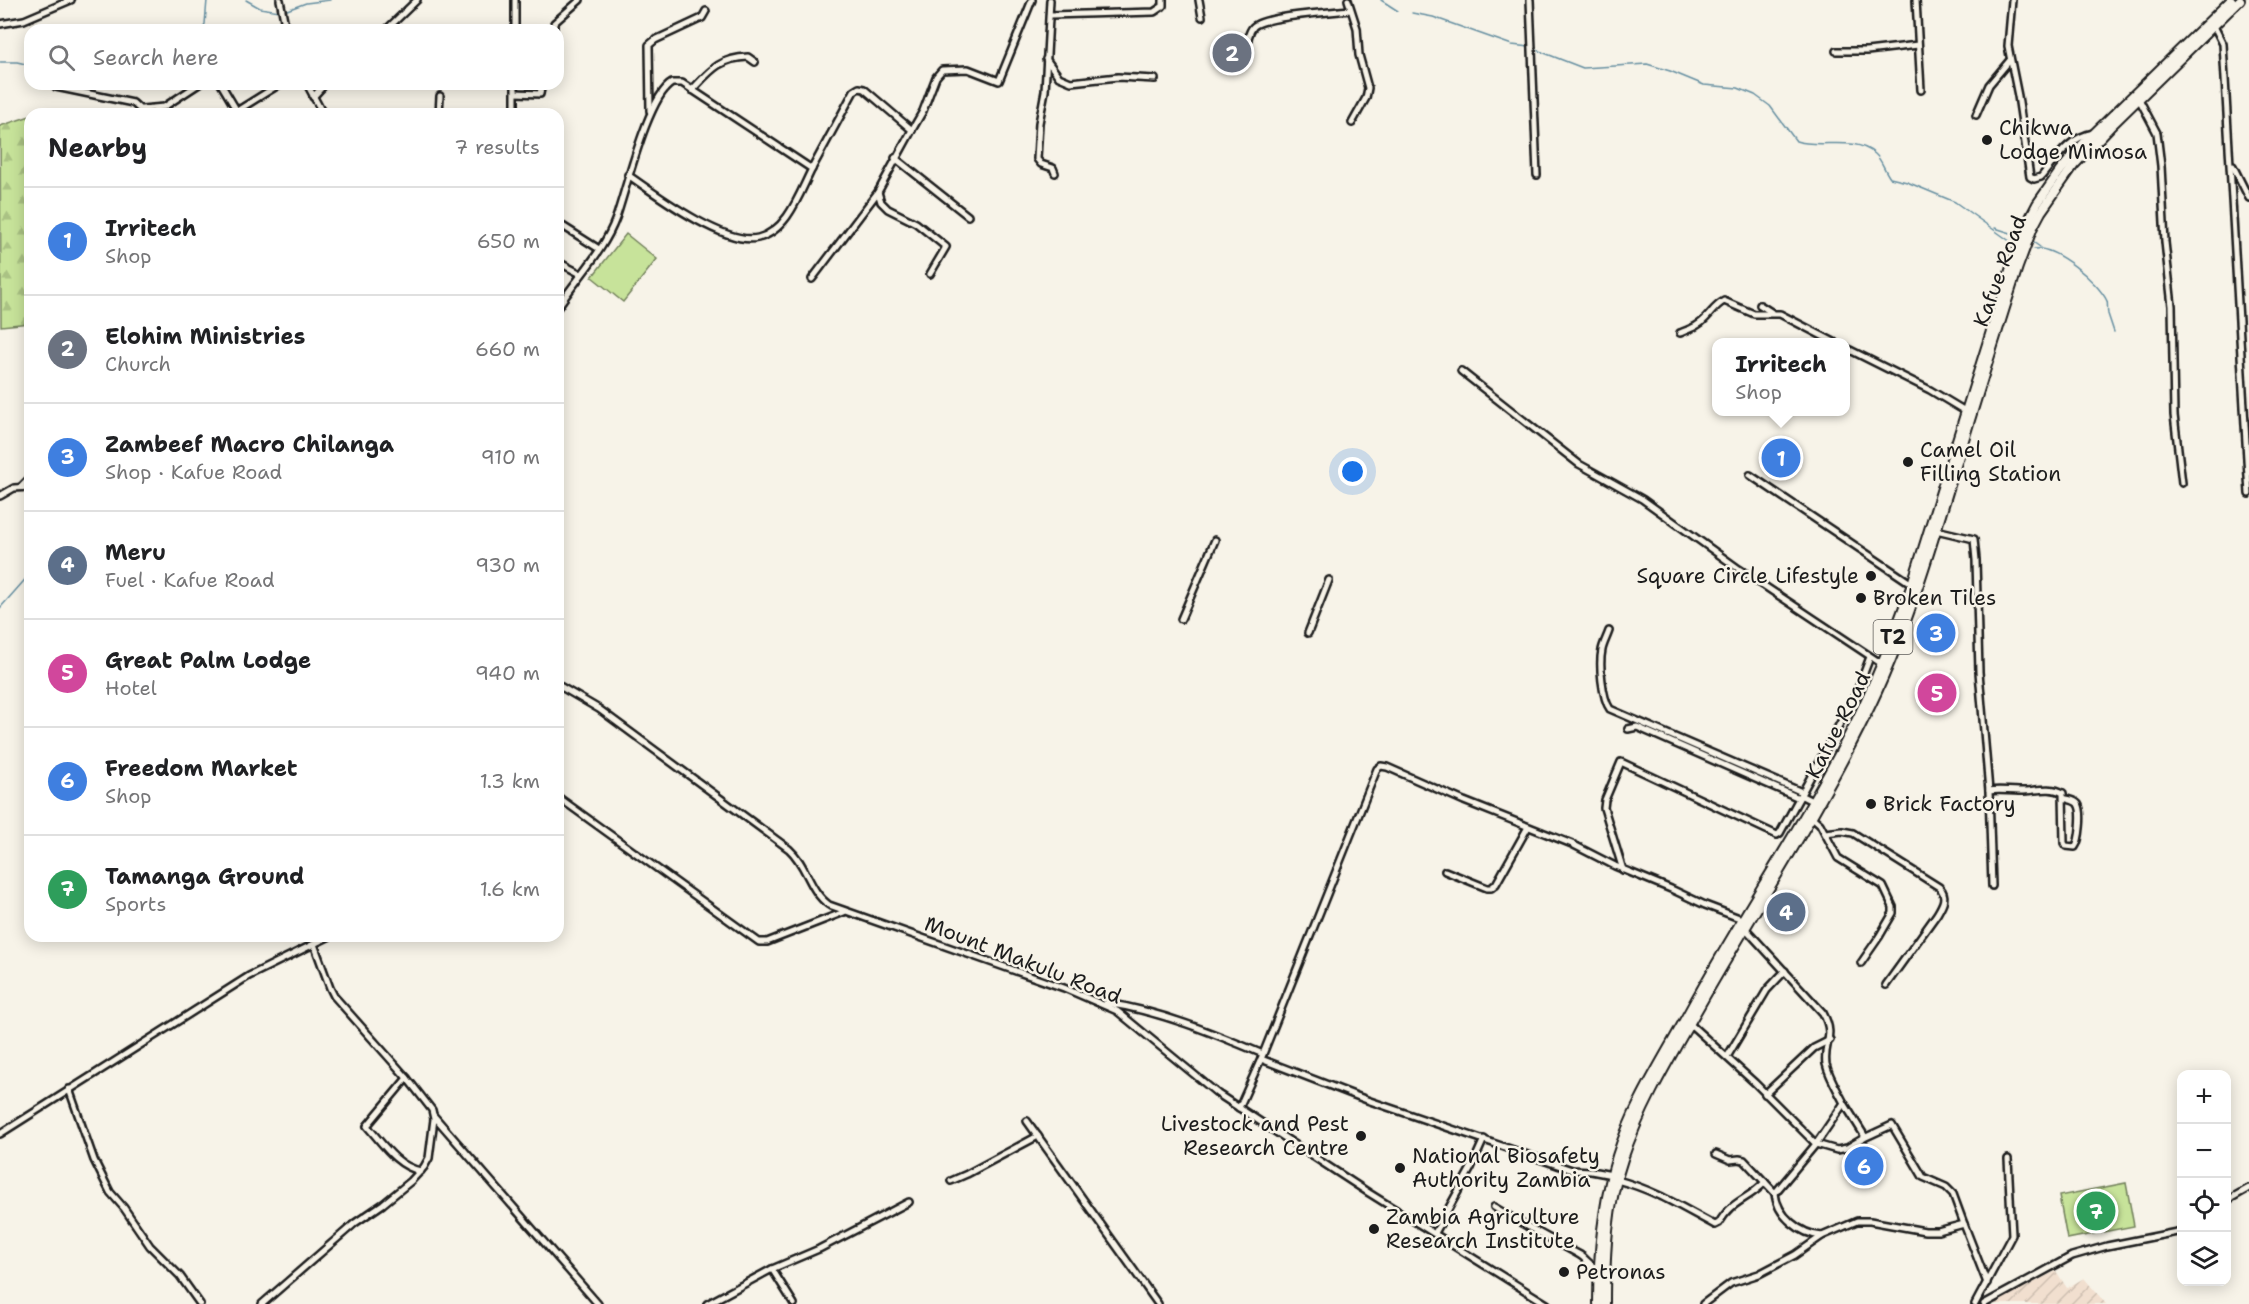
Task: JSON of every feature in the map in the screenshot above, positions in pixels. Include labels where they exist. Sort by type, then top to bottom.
[{"type":"highway","name":"Kafue Road","points":[[1598,1304],[1598,1269],[1604,1210],[1626,1132],[1641,1098],[1846,740],[1882,664],[1912,584],[1965,411],[2026,225],[2037,204],[2060,171],[2094,134],[2231,0]]},
{"type":"highway","name":"Kafue Road","points":[[1605,1304],[1606,1246],[1614,1178],[1640,1116],[1690,1024],[1811,816],[1862,724],[1881,682],[1909,613],[2014,278],[2033,227],[2049,198],[2074,165],[2240,0]]},
{"type":"street","points":[[0,24],[24,20],[71,0]]},
{"type":"street","points":[[280,0],[285,24]]},
{"type":"street","points":[[392,24],[417,0]]},
{"type":"street","points":[[515,0],[515,24]]},
{"type":"street","points":[[554,24],[580,0]]},
{"type":"street","points":[[812,279],[878,192],[923,111],[936,77],[942,70],[968,69],[999,81],[1032,0]]},
{"type":"street","points":[[1050,0],[1045,92],[1037,159],[1041,164],[1053,168],[1055,173]]},
{"type":"street","points":[[1050,15],[1154,12],[1163,6],[1163,0]]},
{"type":"street","points":[[1199,0],[1202,18]]},
{"type":"street","points":[[1348,0],[1357,28],[1359,55],[1368,88],[1366,98],[1352,123]]},
{"type":"street","points":[[1530,0],[1538,175]]},
{"type":"street","points":[[1916,0],[1921,90]]},
{"type":"street","points":[[2012,0],[2008,46],[2030,177],[2036,179],[2041,177],[2077,138],[2094,134]]},
{"type":"street","points":[[1246,54],[1249,34],[1258,24],[1350,10]]},
{"type":"street","points":[[650,116],[649,45],[702,18],[706,11]]},
{"type":"street","points":[[2214,26],[2223,44],[2246,386],[2249,494]]},
{"type":"street","points":[[1836,51],[1867,51],[1918,45]]},
{"type":"street","points":[[692,90],[715,65],[726,60],[748,57],[755,62]]},
{"type":"street","points":[[1046,59],[1059,77],[1071,82],[1118,77],[1155,79]]},
{"type":"street","points":[[1976,115],[1989,85],[2010,60]]},
{"type":"street","points":[[564,298],[599,249],[615,219],[628,175],[650,116],[660,95],[668,85],[675,82],[692,90],[812,169]]},
{"type":"street","points":[[628,175],[667,203],[698,220],[725,233],[749,239],[764,236],[782,222],[805,186],[854,91],[859,88],[871,93],[912,130]]},
{"type":"street","points":[[70,90],[133,103],[139,108]]},
{"type":"street","points":[[158,108],[164,107],[190,90]]},
{"type":"street","points":[[224,90],[233,108]]},
{"type":"street","points":[[241,108],[270,90]]},
{"type":"street","points":[[310,90],[319,108]]},
{"type":"street","points":[[313,97],[319,90]]},
{"type":"street","points":[[515,108],[516,90]]},
{"type":"street","points":[[516,93],[540,94],[541,90]]},
{"type":"street","points":[[439,108],[440,96]]},
{"type":"street","points":[[2139,99],[2157,133],[2161,166],[2165,242],[2172,306],[2174,415],[2182,483]]},
{"type":"street","points":[[896,158],[968,216]]},
{"type":"street","points":[[2231,162],[2249,198]]},
{"type":"street","points":[[878,192],[881,202],[888,209],[916,223],[946,247],[930,273]]},
{"type":"street","points":[[564,227],[599,249]]},
{"type":"street","points":[[564,265],[581,274]]},
{"type":"street","points":[[1680,333],[1694,328],[1706,318],[1714,306],[1724,301],[1756,315],[1772,312]]},
{"type":"street","points":[[1760,305],[1826,338]]},
{"type":"street","points":[[1850,350],[1930,390],[1965,411]]},
{"type":"street","points":[[1461,371],[1579,464],[1642,499],[1739,569],[1882,664]]},
{"type":"street","points":[[1750,475],[1912,584]]},
{"type":"street","points":[[0,496],[24,484]]},
{"type":"street","points":[[1936,530],[1974,539],[1979,672],[1989,790],[1992,886]]},
{"type":"street","points":[[1181,619],[1215,540]]},
{"type":"street","points":[[1308,633],[1329,579]]},
{"type":"street","points":[[1609,631],[1602,654],[1605,702],[1610,709],[1812,801]]},
{"type":"street","points":[[1623,870],[1604,808],[1605,800],[1621,762],[1777,835],[1856,694],[1870,657]]},
{"type":"street","name":"Mount Makulu Road","points":[[564,689],[599,709],[783,844],[800,860],[817,896],[829,905],[1099,1002],[1127,1017],[1180,1064],[1239,1108],[1547,1304]]},
{"type":"street","points":[[1628,729],[1637,727],[1800,795]]},
{"type":"street","points":[[1834,734],[1846,740]]},
{"type":"street","points":[[1239,1108],[1262,1057],[1380,766],[1572,844],[1623,870],[1742,919]]},
{"type":"street","points":[[1989,790],[2055,790],[2063,793],[2064,843],[2066,846],[2075,848],[2080,838],[2079,807],[2075,801],[2064,798]]},
{"type":"street","points":[[564,800],[759,942],[767,942],[844,912]]},
{"type":"street","points":[[1811,816],[1820,824],[1838,858],[1883,886],[1893,907],[1893,913],[1879,937],[1860,963]]},
{"type":"street","points":[[1445,871],[1491,888],[1496,884],[1528,827]]},
{"type":"street","points":[[1825,833],[1842,831],[1853,833],[1939,887],[1944,893],[1944,903],[1886,985]]},
{"type":"street","points":[[1745,928],[1823,1013],[1828,1025],[1830,1040],[1826,1056],[1827,1066],[1864,1138]]},
{"type":"street","points":[[0,1134],[249,976],[318,942]]},
{"type":"street","points":[[314,944],[334,996],[407,1078],[433,1115],[598,1304]]},
{"type":"street","points":[[1727,1057],[1767,990],[1785,971]]},
{"type":"street","points":[[1099,1002],[1125,1006],[1222,1037],[1262,1057],[1388,1107],[1572,1170],[1591,1171],[1643,1187],[1671,1199],[1715,1225],[1734,1204],[1753,1194],[1765,1182]]},
{"type":"street","points":[[1690,1024],[1816,1144],[1837,1150],[1857,1143],[1892,1125],[1923,1177],[1942,1185],[1953,1194],[1987,1283]]},
{"type":"street","points":[[1765,1094],[1814,1048],[1830,1040]]},
{"type":"street","points":[[407,1078],[367,1126],[400,1162],[421,1171]]},
{"type":"street","points":[[69,1089],[94,1160],[110,1192],[150,1246],[180,1276],[200,1304]]},
{"type":"street","points":[[1775,1193],[1816,1144],[1844,1103]]},
{"type":"street","points":[[262,1304],[355,1223],[385,1202],[421,1171],[427,1163],[430,1152],[433,1115]]},
{"type":"street","points":[[1027,1121],[1158,1304]]},
{"type":"street","points":[[951,1181],[1038,1136]]},
{"type":"street","points":[[1435,1233],[1471,1168],[1484,1139]]},
{"type":"street","points":[[1716,1154],[1730,1160],[1741,1159],[1775,1193],[1779,1208],[1799,1228],[1822,1236]]},
{"type":"street","points":[[1975,1304],[2012,1235],[2008,1159]]},
{"type":"street","points":[[2231,1198],[2249,1188]]},
{"type":"street","points":[[707,1304],[772,1269],[819,1249],[909,1202]]},
{"type":"street","points":[[1494,1207],[1583,1257],[1589,1265],[1598,1269]]},
{"type":"street","points":[[1703,1304],[1728,1285],[1759,1274],[1795,1255],[1822,1236],[1851,1223],[1864,1220],[1925,1231],[1938,1231],[1964,1224]]},
{"type":"street","points":[[1984,1304],[2072,1256],[2107,1246],[2177,1232]]},
{"type":"street","points":[[772,1269],[794,1304]]},
{"type":"shaded area","points":[[2056,1271],[2067,1288],[2084,1278],[2106,1304],[1992,1304]]},
{"type":"green space","points":[[24,118],[24,324],[1,326],[0,126]]},
{"type":"green space","points":[[626,234],[657,259],[623,302],[592,277]]},
{"type":"green space","points":[[2126,1183],[2134,1226],[2067,1239],[2059,1196]]},
{"type":"waterway","points":[[205,24],[207,0]]},
{"type":"waterway","points":[[246,0],[260,8],[279,11]]},
{"type":"waterway","points":[[287,10],[306,3],[330,0]]},
{"type":"waterway","points":[[1381,0],[1398,11]]},
{"type":"waterway","points":[[1412,13],[1433,17],[1512,45],[1529,47]]},
{"type":"waterway","points":[[1534,49],[1583,68],[1647,64],[1704,85],[1738,88],[1755,95],[1770,106],[1796,141],[1816,144],[1847,144],[1866,148],[1877,156],[1890,178],[1907,182],[1955,202],[2011,242]]},
{"type":"waterway","points":[[0,62],[24,64]]},
{"type":"waterway","points":[[1995,228],[2014,234]]},
{"type":"waterway","points":[[2033,242],[2040,247]]},
{"type":"waterway","points":[[2034,249],[2043,249],[2064,259],[2095,284],[2107,301],[2108,314],[2114,332]]},
{"type":"waterway","points":[[0,608],[24,581]]},
{"type":"place","name":"Elohim Ministries","points":[[1232,53]]},
{"type":"place","name":"Chikwa Lodge Mimosa","points":[[1987,140]]},
{"type":"place","name":"Irritech","points":[[1781,458]]},
{"type":"place","name":"Camel Oil Filling Station","points":[[1908,462]]},
{"type":"place","name":"Square Circle Lifestyle","points":[[1871,576]]},
{"type":"place","name":"Broken Tiles","points":[[1861,598]]},
{"type":"place","name":"Zambeef Macro Chilanga","points":[[1936,633]]},
{"type":"place","name":"Great Palm Lodge","points":[[1937,693]]},
{"type":"place","name":"Brick Factory","points":[[1871,804]]},
{"type":"place","name":"Meru","points":[[1786,912]]},
{"type":"place","name":"Livestock and Pest Research Centre","points":[[1361,1136]]},
{"type":"place","name":"Freedom Market","points":[[1864,1166]]},
{"type":"place","name":"National Biosafety Authority Zambia","points":[[1400,1168]]},
{"type":"place","name":"Tamanga Ground","points":[[2096,1211]]},
{"type":"place","name":"Zambia Agriculture Research Institute","points":[[1374,1229]]},
{"type":"place","name":"Petronas","points":[[1564,1272]]}]
